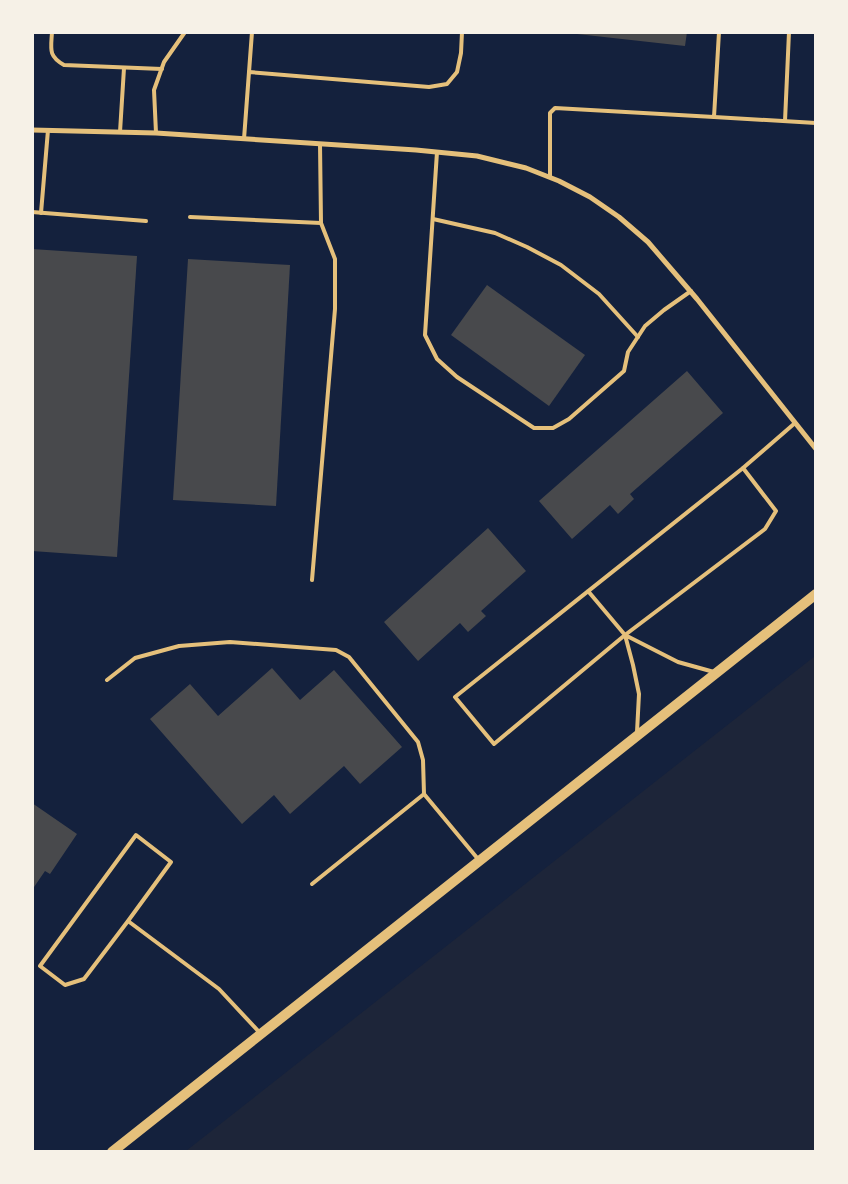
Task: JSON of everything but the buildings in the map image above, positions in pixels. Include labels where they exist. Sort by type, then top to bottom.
[{"type":"main road","points":[[112,1152],[816,594]]},
{"type":"street","points":[[32,130],[120,132],[437,152],[477,156],[526,168],[550,177],[590,197],[619,217],[648,242],[691,291],[816,449]]},
{"type":"lane","points":[[52,32],[51,51],[55,60],[64,65],[162,69]]},
{"type":"lane","points":[[244,139],[252,32]]},
{"type":"lane","points":[[249,72],[429,87],[447,84],[457,72],[462,32]]},
{"type":"lane","points":[[714,117],[718,32]]},
{"type":"lane","points":[[785,121],[789,32]]},
{"type":"lane","points":[[156,134],[154,90],[164,62],[185,33]]},
{"type":"lane","points":[[120,132],[124,68]]},
{"type":"lane","points":[[550,177],[550,112],[554,108],[816,122]]},
{"type":"lane","points":[[41,213],[48,130]]},
{"type":"lane","points":[[312,580],[335,309],[334,259],[322,223],[320,144]]},
{"type":"lane","points":[[437,152],[425,335],[437,359],[457,377],[534,428],[553,428],[569,419],[624,371],[628,352],[645,326],[691,291]]},
{"type":"lane","points":[[32,212],[146,221]]},
{"type":"lane","points":[[190,216],[322,223]]},
{"type":"lane","points":[[433,218],[495,233],[561,265],[599,294],[638,337]]},
{"type":"lane","points":[[743,468],[776,511],[765,529],[625,635],[494,744],[454,697],[743,468],[795,423]]},
{"type":"lane","points":[[588,591],[625,635],[678,662],[716,673]]},
{"type":"lane","points":[[625,635],[639,694],[637,736]]},
{"type":"lane","points":[[107,680],[135,658],[179,646],[230,642],[336,650],[349,657],[418,742],[424,760],[424,794],[480,861]]},
{"type":"lane","points":[[312,884],[424,794]]},
{"type":"lane","points":[[136,834],[171,862],[128,921],[84,979],[65,985],[40,966],[136,834]]},
{"type":"lane","points":[[128,921],[219,989],[261,1034]]},
{"type":"shaded area","points":[[815,656],[815,1151],[186,1151]]}]
